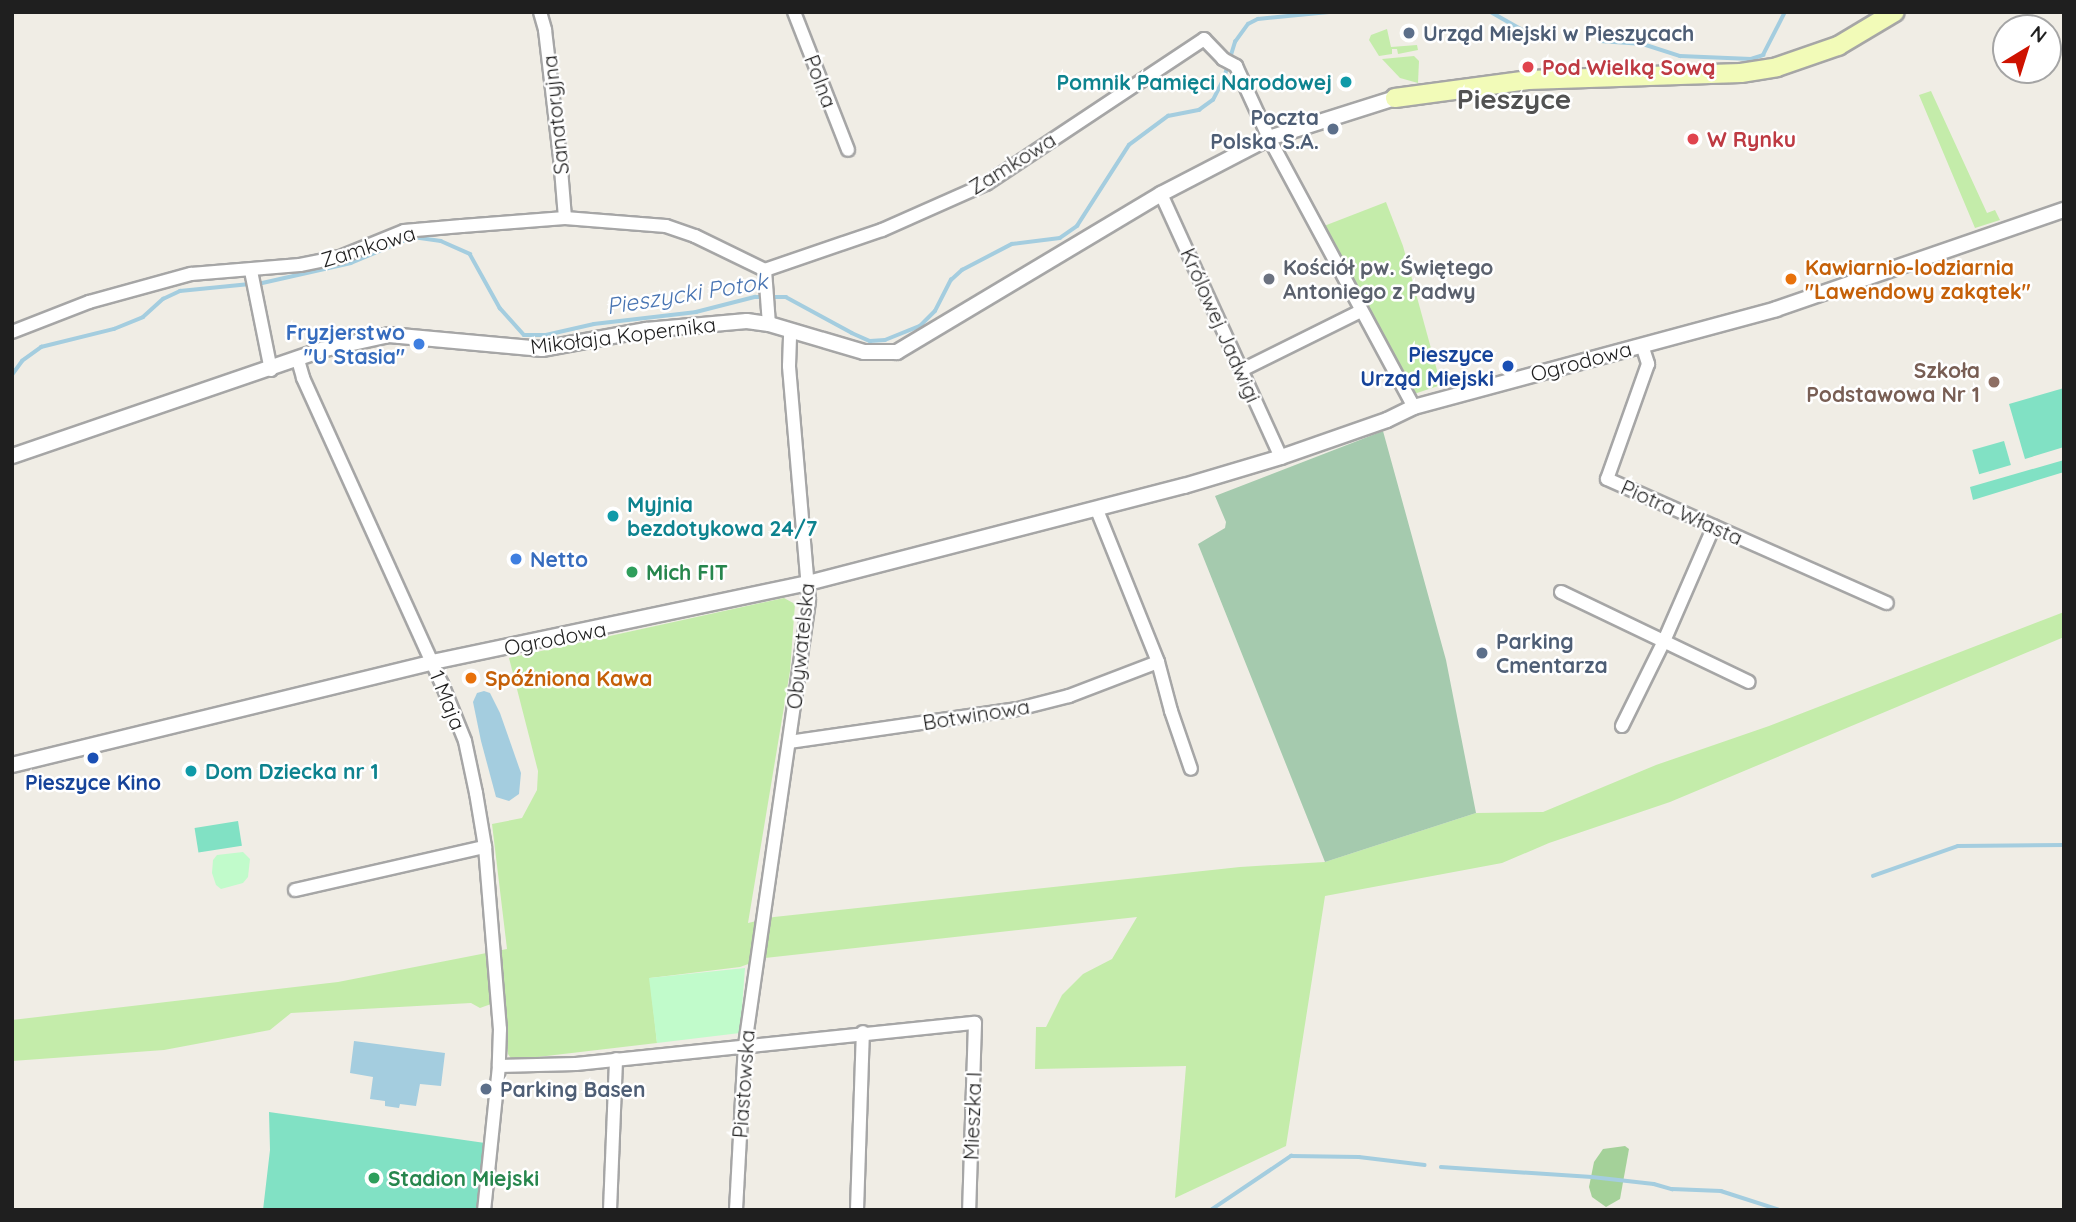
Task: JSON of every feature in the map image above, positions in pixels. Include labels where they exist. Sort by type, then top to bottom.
[{"type":"main road","points":[[1395,98],[1528,80],[1741,73],[1777,67],[1838,46],[1895,12]]},
{"type":"street","name":"Sanatoryjna","points":[[540,12],[560,157],[565,218]]},
{"type":"street","name":"Polna","points":[[794,12],[848,150]]},
{"type":"street","name":"Zamkowa","points":[[12,332],[144,285],[191,274],[251,274],[340,257],[404,231],[565,218],[666,226],[695,236],[765,270],[882,230],[986,184],[1204,39],[1223,59],[1236,66],[1269,138]]},
{"type":"street","name":"Mikołaja Kopernika","points":[[12,456],[271,370],[346,342],[389,335],[542,349],[646,330],[704,323],[769,324],[864,352],[897,352],[1161,194],[1269,138],[1395,98]]},
{"type":"street","points":[[1269,138],[1414,407]]},
{"type":"street","name":"Królowej Jadwigi","points":[[1161,194],[1280,457]]},
{"type":"street","name":"Ogrodowa","points":[[12,765],[433,662],[808,583],[1097,510],[1280,457],[1387,420],[1414,407],[1776,309],[2064,210]]},
{"type":"street","points":[[765,270],[769,324]]},
{"type":"street","points":[[251,274],[271,370]]},
{"type":"street","points":[[1242,370],[1362,311]]},
{"type":"street","name":"Obywatelska","points":[[757,959],[809,600],[789,366],[790,331]]},
{"type":"street","name":"Piotra Własta","points":[[1642,345],[1648,364],[1607,479],[1887,603]]},
{"type":"street","name":"1 Maja","points":[[298,360],[303,378],[433,662],[465,741],[485,847],[500,1029],[499,1066],[484,1210]]},
{"type":"street","points":[[1097,510],[1158,662],[1191,769]]},
{"type":"street","points":[[1622,726],[1664,641],[1714,526]]},
{"type":"street","points":[[1561,592],[1749,682]]},
{"type":"street","name":"Botwinowa","points":[[789,742],[1018,709],[1069,696],[1158,662]]},
{"type":"street","points":[[295,890],[485,847]]},
{"type":"street","name":"Piastowska","points":[[736,1210],[745,1045],[757,959]]},
{"type":"street","name":"Mieszka I","points":[[863,1032],[975,1023],[969,1210]]},
{"type":"street","points":[[499,1066],[616,1059],[863,1032],[857,1210]]},
{"type":"street","points":[[610,1210],[616,1059]]},
{"type":"green space","points":[[1387,29],[1391,47],[1417,45],[1418,50],[1398,54],[1397,49],[1392,49],[1392,54],[1379,56],[1369,40],[1371,35]]},
{"type":"green space","points":[[1414,56],[1419,61],[1418,83],[1400,78],[1382,59]]},
{"type":"green space","points":[[1931,91],[1987,213],[1995,210],[2000,220],[1975,228],[1919,95]]},
{"type":"green space","points":[[1386,202],[1403,246],[1441,385],[1414,394],[1324,226]]},
{"type":"green space","points":[[2064,388],[2064,447],[2025,459],[2009,404]]},
{"type":"green space","points":[[1383,431],[1446,660],[1476,813],[1325,862],[1198,544],[1225,528],[1226,522],[1215,496]]},
{"type":"green space","points":[[2004,441],[2011,465],[1979,474],[1972,450]]},
{"type":"green space","points":[[2064,460],[2064,472],[1973,500],[1970,487]]},
{"type":"green space","points":[[784,598],[795,604],[790,671],[748,923],[774,917],[1240,867],[1325,862],[1476,813],[1543,812],[1656,765],[1769,726],[2064,612],[2064,637],[1670,802],[1549,843],[1502,863],[1325,896],[1286,1146],[1175,1198],[1186,1066],[1035,1069],[1036,1027],[1046,1027],[1062,995],[1083,974],[1112,959],[1137,917],[765,958],[740,967],[650,978],[657,1043],[512,1060],[508,1054],[505,999],[480,1008],[471,1003],[291,1013],[270,1030],[164,1050],[12,1061],[12,1020],[338,982],[507,949],[492,824],[522,818],[537,790],[538,771],[509,658]]},
{"type":"green space","points":[[238,821],[242,846],[198,853],[195,828]]},
{"type":"green space","points":[[243,852],[250,859],[248,877],[243,883],[221,889],[216,885],[212,873],[213,860],[217,855]]},
{"type":"green space","points":[[745,968],[740,1033],[657,1043],[649,978]]},
{"type":"green space","name":"Stadion Miejski","points":[[269,1112],[485,1143],[479,1210],[263,1210],[270,1150]]},
{"type":"green space","points":[[1625,1146],[1629,1149],[1620,1199],[1606,1207],[1592,1197],[1589,1187],[1594,1162],[1603,1149]]},
{"type":"water","points":[[477,693],[490,693],[500,713],[521,773],[519,794],[509,801],[496,797],[481,741],[473,702]]},
{"type":"water","points":[[354,1041],[445,1053],[441,1086],[420,1084],[416,1106],[385,1106],[385,1101],[370,1099],[373,1077],[350,1073]]},
{"type":"waterway","name":"Pieszycki Potok","points":[[258,284],[351,263],[413,237],[441,241],[470,254],[500,308],[524,335],[546,335],[594,324],[696,312],[755,297],[786,297],[870,341],[885,340],[920,326],[935,311],[951,280],[962,270],[1012,244],[1060,238],[1077,226],[1129,145],[1168,116],[1199,110],[1213,100],[1224,78],[1235,42],[1248,24],[1258,19],[1329,12]]},
{"type":"waterway","name":"Pieszycki Potok","points":[[1491,12],[1540,40]]},
{"type":"waterway","name":"Pieszycki Potok","points":[[1600,41],[1643,44],[1680,56],[1751,59],[1763,55],[1785,12]]},
{"type":"waterway","name":"Pieszycki Potok","points":[[12,375],[22,361],[41,347],[114,329],[143,317],[163,299],[180,291],[250,284]]},
{"type":"waterway","points":[[1873,876],[1958,846],[2064,845]]},
{"type":"waterway","points":[[1211,1210],[1291,1156],[1359,1157],[1425,1165]]},
{"type":"waterway","points":[[1441,1167],[1592,1177],[1654,1184],[1672,1189],[1721,1191],[1780,1210]]},
{"type":"place","name":"Urząd Miejski w Pieszycach","points":[[1409,33]]},
{"type":"place","name":"Pod Wielką Sową","points":[[1528,67]]},
{"type":"place","name":"Pomnik Pamięci Narodowej","points":[[1346,82]]},
{"type":"place","name":"Poczta Polska S.A.","points":[[1333,129]]},
{"type":"place","name":"W Rynku","points":[[1693,139]]},
{"type":"place","name":"Kościół pw. Świętego Antoniego z Padwy","points":[[1269,279]]},
{"type":"place","name":"Kawiarnio-lodziarnia \"Lawendowy zakątek\"","points":[[1791,279]]},
{"type":"place","name":"Fryzjerstwo \"U Stasia\"","points":[[419,344]]},
{"type":"place","name":"Pieszyce Urząd Miejski","points":[[1508,366]]},
{"type":"place","name":"Szkoła Podstawowa Nr 1","points":[[1994,382]]},
{"type":"place","name":"Myjnia bezdotykowa 24/7","points":[[613,516]]},
{"type":"place","name":"Netto","points":[[516,559]]},
{"type":"place","name":"Mich FIT","points":[[632,572]]},
{"type":"place","name":"Parking Cmentarza","points":[[1482,653]]},
{"type":"place","name":"Spóźniona Kawa","points":[[471,678]]},
{"type":"place","name":"Pieszyce Kino","points":[[93,758]]},
{"type":"place","name":"Dom Dziecka nr 1","points":[[191,771]]},
{"type":"place","name":"Parking Basen","points":[[486,1089]]},
{"type":"place","name":"Stadion Miejski","points":[[374,1178]]},
{"type":"district","name":"Pieszyce","points":[[1514,99]]}]
